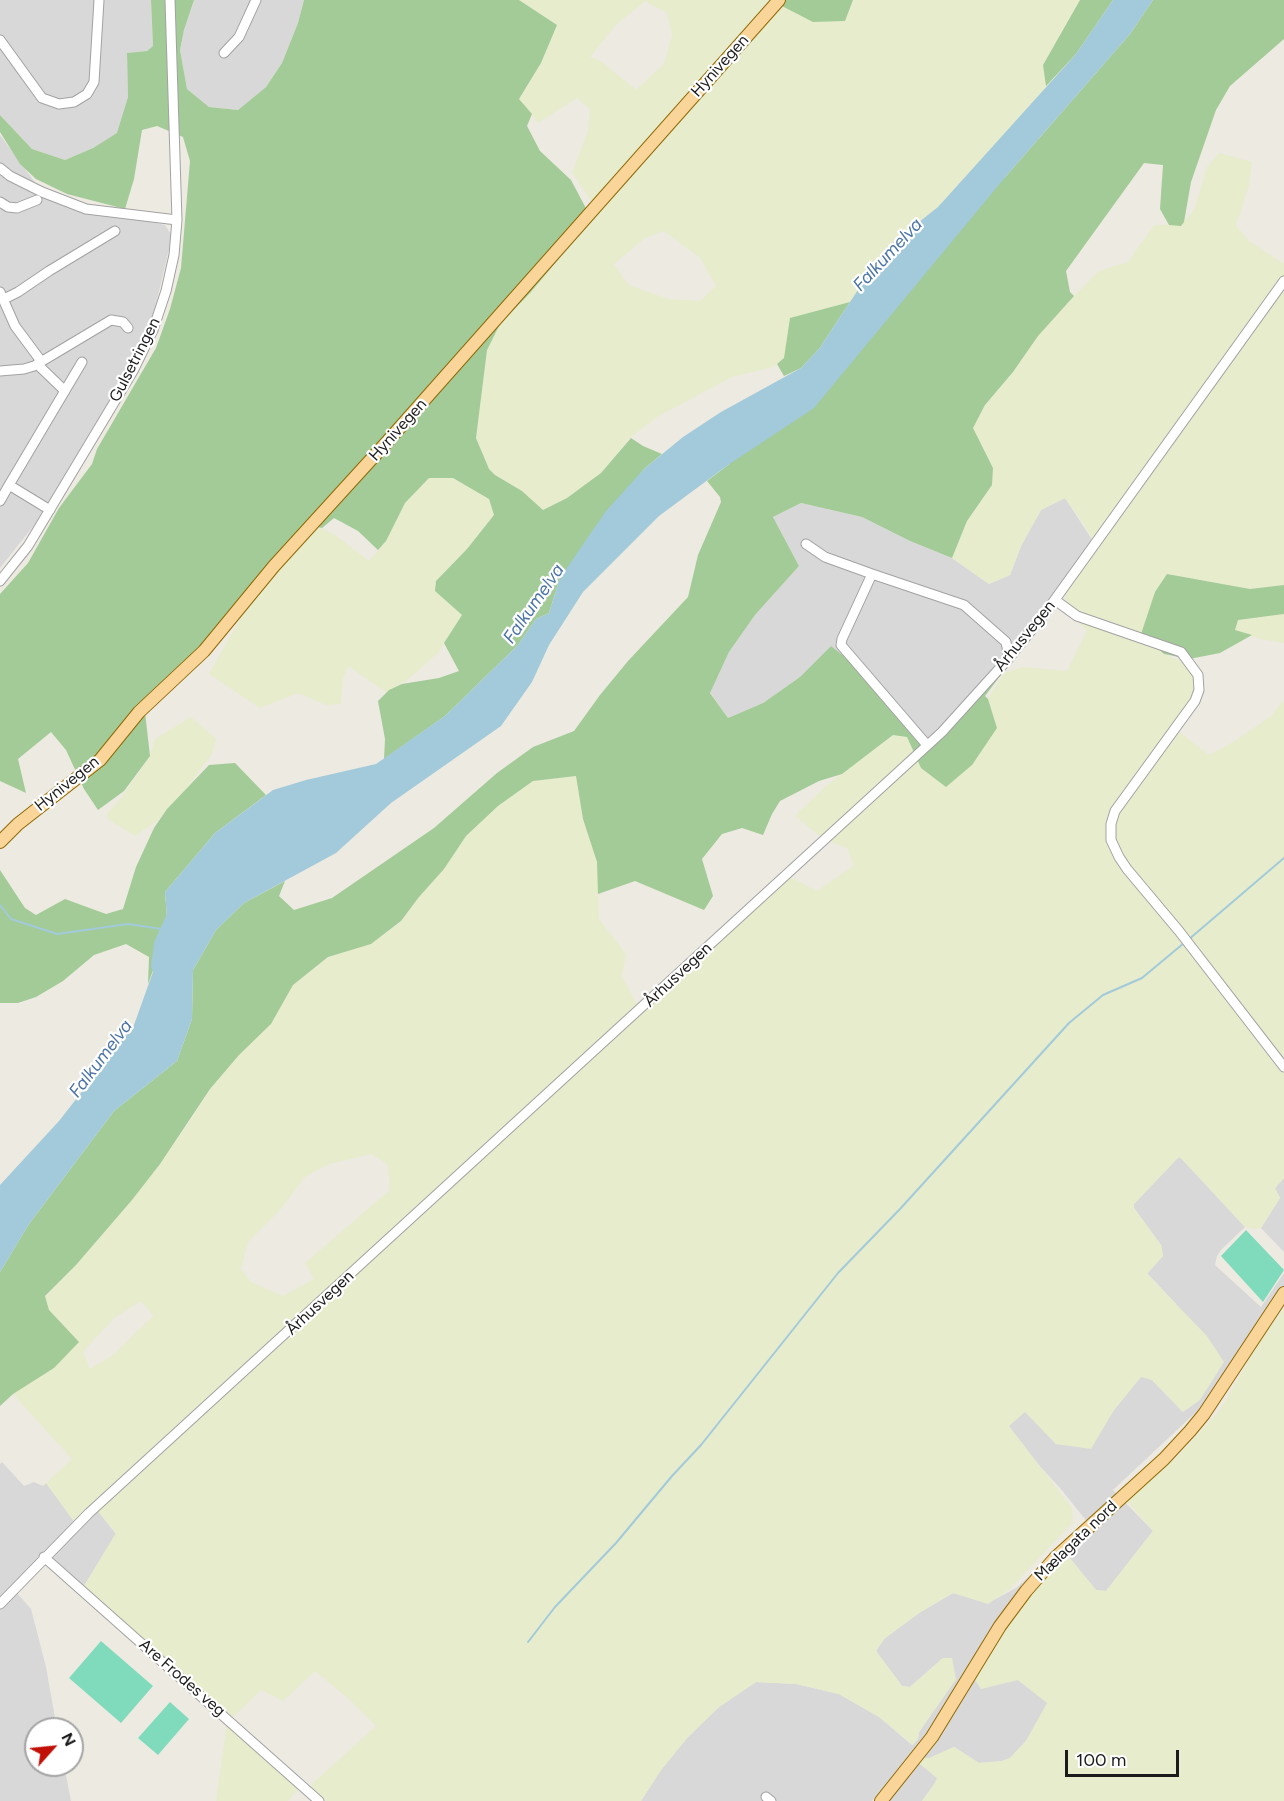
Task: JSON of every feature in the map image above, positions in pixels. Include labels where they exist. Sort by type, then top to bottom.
[{"type":"main road","name":"Hynivegen","points":[[0,842],[18,824],[100,760],[139,712],[204,651],[274,566],[779,0]]},
{"type":"main road","name":"Mælagata nord","points":[[881,1801],[932,1737],[1000,1626],[1026,1591],[1056,1558],[1164,1459],[1190,1431],[1284,1293]]},
{"type":"street","points":[[0,40],[42,98],[59,104],[75,102],[87,94],[94,82],[99,0]]},
{"type":"street","name":"Gulsetringen","points":[[0,581],[19,558],[50,510],[133,371],[159,314],[170,274],[177,220],[170,0]]},
{"type":"street","points":[[224,53],[239,37],[256,0]]},
{"type":"street","points":[[0,168],[10,176],[56,199],[86,209],[177,220]]},
{"type":"street","points":[[0,202],[8,207],[17,208],[37,200]]},
{"type":"street","points":[[65,391],[39,362],[15,326],[2,296],[18,292],[115,231]]},
{"type":"street","name":"Århusvegen","points":[[0,1604],[89,1513],[927,745],[1024,641],[1284,281]]},
{"type":"street","points":[[0,371],[29,368],[111,320],[123,322],[128,328]]},
{"type":"street","points":[[0,501],[82,362]]},
{"type":"street","points":[[9,485],[50,510]]},
{"type":"street","points":[[806,544],[825,557],[964,605],[1006,642],[1009,658]]},
{"type":"street","points":[[872,574],[841,645],[927,745]]},
{"type":"street","points":[[1054,600],[1077,616],[1181,652],[1198,675],[1199,690],[1196,699],[1125,794],[1115,811],[1110,829],[1111,840],[1119,857],[1284,1067]]},
{"type":"street","points":[[1006,642],[1024,641]]},
{"type":"street","name":"Are Frodes veg","points":[[44,1557],[319,1801]]},
{"type":"shaded area","points":[[0,0],[151,0],[153,46],[147,51],[127,53],[128,97],[118,133],[93,148],[65,160],[32,149],[0,115]]},
{"type":"shaded area","points":[[194,0],[304,0],[298,23],[282,63],[266,87],[238,110],[209,107],[187,89],[180,50]]},
{"type":"shaded area","points":[[0,135],[42,192],[116,214],[165,225],[172,236],[153,317],[126,373],[35,524],[0,568]]},
{"type":"shaded area","points":[[1065,498],[1093,541],[1048,610],[930,741],[831,646],[800,677],[763,703],[728,718],[710,692],[729,652],[755,615],[799,566],[773,517],[801,503],[862,517],[910,541],[952,558],[989,584],[1010,575],[1021,546],[1041,510]]},
{"type":"shaded area","points":[[1180,1157],[1245,1227],[1221,1250],[1215,1265],[1261,1307],[1284,1273],[1284,1286],[1210,1399],[1113,1490],[1153,1531],[1106,1591],[1096,1590],[1068,1556],[1018,1680],[1048,1703],[1026,1741],[1010,1758],[1002,1761],[979,1763],[954,1747],[919,1763],[937,1778],[922,1801],[888,1801],[880,1791],[872,1801],[641,1801],[661,1770],[688,1737],[719,1707],[756,1682],[796,1684],[839,1694],[879,1717],[912,1745],[918,1739],[919,1732],[956,1679],[943,1658],[910,1687],[902,1686],[876,1651],[884,1639],[919,1613],[953,1593],[988,1603],[1016,1588],[1047,1560],[1093,1529],[1008,1426],[1025,1411],[1056,1444],[1065,1445],[1114,1410],[1141,1376],[1152,1380],[1183,1412],[1176,1304],[1147,1273],[1163,1256],[1161,1245],[1134,1208],[1134,1204]]},
{"type":"shaded area","points":[[1284,1178],[1284,1252],[1261,1228],[1280,1198],[1275,1188]]},
{"type":"shaded area","points":[[2,1462],[24,1486],[34,1482],[43,1486],[46,1483],[76,1524],[97,1510],[116,1534],[84,1586],[52,1557],[17,1593],[31,1609],[46,1667],[55,1717],[24,1717],[24,1777],[66,1777],[71,1801],[0,1801],[0,1464]]},
{"type":"green space","points":[[151,0],[194,0],[180,50],[187,89],[209,107],[238,110],[266,87],[282,63],[298,23],[304,0],[519,0],[557,25],[541,63],[519,99],[532,114],[527,126],[540,151],[571,180],[589,214],[587,225],[530,293],[500,324],[487,350],[476,438],[489,469],[522,491],[543,510],[567,498],[601,473],[631,438],[662,454],[644,469],[560,578],[549,613],[536,619],[518,645],[445,716],[384,759],[385,739],[378,701],[389,690],[402,684],[439,678],[459,671],[444,643],[462,615],[435,591],[436,581],[467,549],[494,515],[489,499],[453,478],[429,478],[405,503],[386,541],[378,550],[358,531],[334,518],[322,528],[318,527],[145,712],[150,756],[124,791],[98,810],[84,789],[66,750],[51,732],[18,759],[26,793],[0,781],[0,594],[28,563],[59,508],[92,464],[97,449],[156,348],[181,268],[190,161],[183,137],[157,126],[142,130],[134,179],[125,209],[67,194],[36,179],[20,164],[0,132],[0,115],[32,149],[65,160],[93,148],[117,133],[128,97],[127,53],[147,51],[153,46]]},
{"type":"green space","points":[[519,0],[781,0],[845,21],[853,0],[1080,0],[1043,65],[1046,85],[1076,54],[938,207],[885,249],[819,349],[849,303],[773,367],[732,377],[657,417],[630,438],[601,473],[567,498],[543,510],[522,491],[489,469],[476,438],[487,350],[500,324],[530,293],[588,224],[596,208],[572,173],[588,131],[590,109],[577,98],[538,123],[519,99],[541,63],[557,25]],"holes":[[[645,1],[667,13],[672,35],[664,64],[636,90],[601,61],[590,57],[617,24]],[[664,231],[700,258],[716,286],[700,301],[668,299],[629,285],[614,264],[645,238]]]},
{"type":"green space","points":[[781,0],[853,0],[845,21],[813,22],[778,4]]},
{"type":"green space","points":[[1080,0],[1113,0],[1076,54],[1046,86],[1043,65]]},
{"type":"green space","points":[[1153,0],[1284,0],[1284,39],[1230,86],[1216,110],[1191,182],[1184,222],[1181,226],[1169,225],[1160,209],[1163,165],[1144,163],[1066,271],[1070,292],[1074,296],[1038,336],[1013,372],[985,405],[973,428],[993,468],[992,485],[967,521],[952,558],[910,541],[862,517],[801,503],[773,517],[799,566],[755,615],[729,652],[710,693],[728,718],[763,703],[800,677],[831,646],[860,669],[930,741],[1068,586],[985,696],[997,728],[972,765],[946,787],[921,768],[907,737],[893,735],[842,774],[819,781],[780,801],[763,835],[742,828],[722,834],[702,859],[713,896],[704,910],[635,881],[598,894],[597,862],[583,819],[576,776],[533,781],[498,806],[466,836],[444,869],[401,921],[371,944],[328,957],[293,985],[271,1024],[239,1055],[210,1089],[160,1164],[132,1200],[76,1265],[45,1296],[49,1310],[79,1342],[54,1368],[13,1394],[0,1406],[0,1272],[29,1224],[114,1111],[177,1061],[192,1019],[193,970],[216,930],[244,903],[285,881],[279,896],[294,910],[332,898],[434,828],[497,773],[533,747],[574,731],[628,661],[688,597],[698,555],[721,502],[720,497],[707,481],[728,465],[1007,175],[1130,34]]},
{"type":"green space","points":[[1219,153],[1252,162],[1249,185],[1236,226],[1249,241],[1284,264],[1284,585],[1250,589],[1167,574],[1141,633],[1164,654],[1203,671],[1202,683],[1174,728],[1209,755],[1270,717],[1284,700],[1284,1178],[1275,1188],[1280,1198],[1261,1228],[1245,1227],[1180,1157],[1134,1204],[1134,1208],[1161,1245],[1163,1256],[1147,1274],[1207,1336],[1224,1362],[1200,1400],[1183,1412],[1152,1380],[1141,1377],[1114,1410],[1091,1449],[1056,1444],[1025,1412],[1009,1426],[1072,1508],[1073,1522],[1010,1589],[988,1604],[953,1593],[919,1613],[884,1639],[876,1651],[902,1686],[910,1687],[943,1658],[952,1658],[956,1679],[919,1732],[913,1745],[879,1717],[839,1694],[796,1684],[756,1682],[719,1707],[688,1737],[661,1770],[641,1801],[326,1801],[312,1789],[312,1784],[376,1726],[349,1699],[315,1671],[283,1701],[261,1690],[232,1718],[233,1728],[301,1786],[288,1801],[216,1801],[228,1715],[84,1586],[116,1533],[97,1510],[76,1524],[46,1483],[72,1459],[13,1394],[54,1368],[49,1310],[45,1297],[132,1200],[186,1127],[210,1089],[239,1055],[271,1024],[293,985],[329,957],[371,944],[401,922],[444,869],[466,836],[498,806],[533,781],[576,776],[583,819],[597,862],[599,919],[626,954],[622,976],[636,1003],[654,995],[790,877],[817,891],[853,866],[848,849],[821,837],[795,816],[826,786],[894,735],[907,737],[921,768],[997,728],[988,698],[1004,673],[1023,667],[1067,671],[1087,631],[1063,605],[1068,586],[1094,542],[1065,498],[1041,510],[1021,546],[1010,575],[989,584],[952,558],[967,521],[992,485],[993,467],[973,428],[985,405],[1013,372],[1038,336],[1099,271],[1128,262],[1154,225],[1181,225],[1194,210],[1207,167]],"holes":[[[372,1154],[388,1165],[390,1190],[305,1263],[314,1279],[283,1296],[251,1282],[241,1269],[248,1242],[279,1211],[305,1177],[329,1164]],[[141,1301],[155,1318],[152,1317],[113,1355],[90,1369],[83,1352],[114,1318]]]},
{"type":"green space","points":[[850,302],[819,349],[801,368],[784,376],[777,364],[784,358],[790,318]]},
{"type":"green space","points":[[429,478],[453,478],[489,499],[494,515],[467,549],[436,581],[435,591],[462,615],[438,653],[406,681],[386,692],[348,666],[343,678],[341,704],[326,705],[298,693],[260,708],[209,674],[257,589],[318,527],[334,534],[369,561],[386,541],[405,503]]},
{"type":"green space","points":[[1167,574],[1250,589],[1284,585],[1284,614],[1238,620],[1235,630],[1252,635],[1220,653],[1189,659],[1164,654],[1141,634],[1155,592]]},
{"type":"green space","points":[[1284,614],[1284,643],[1260,639],[1235,630],[1238,620]]},
{"type":"green space","points":[[191,717],[216,739],[212,754],[186,789],[157,821],[135,836],[108,819],[107,814],[150,756],[155,739]]},
{"type":"green space","points":[[235,763],[266,795],[215,833],[165,892],[168,930],[148,984],[149,957],[126,944],[94,955],[63,981],[36,997],[18,1003],[0,1003],[0,870],[25,908],[36,915],[65,899],[106,914],[123,909],[136,867],[154,828],[167,809],[209,765]]},
{"type":"green space","points":[[1246,1230],[1284,1270],[1263,1302],[1221,1256]]},
{"type":"green space","points":[[1284,1308],[1284,1801],[922,1801],[937,1778],[919,1763],[923,1758],[929,1758],[954,1747],[979,1763],[1002,1761],[1010,1758],[1026,1741],[1047,1703],[1018,1680],[981,1689],[971,1674],[1047,1569],[1068,1556],[1096,1590],[1106,1591],[1153,1531],[1126,1500],[1179,1455],[1220,1410],[1260,1341]]},
{"type":"green space","points":[[101,1641],[153,1686],[121,1723],[69,1678]]},
{"type":"green space","points":[[170,1702],[189,1719],[158,1755],[138,1738]]},
{"type":"water","points":[[1113,0],[1153,0],[1130,34],[1007,175],[814,408],[728,465],[659,516],[583,592],[549,645],[532,682],[501,726],[391,803],[336,853],[244,903],[216,930],[193,970],[192,1019],[177,1061],[114,1111],[29,1224],[0,1272],[0,1185],[59,1121],[134,1025],[168,930],[165,892],[215,833],[273,790],[376,764],[445,716],[518,645],[536,619],[549,613],[560,578],[606,511],[644,469],[683,437],[721,412],[801,368],[819,349],[885,249],[938,207],[1076,54]]},
{"type":"waterway","points":[[1188,940],[1284,858]]},
{"type":"waterway","points":[[0,905],[11,919],[57,934],[128,924],[168,930]]},
{"type":"waterway","name":"Falkumelva","points":[[158,966],[161,944],[175,913]]},
{"type":"waterway","points":[[528,1642],[555,1607],[616,1543],[701,1445],[838,1273],[900,1209],[1069,1023],[1103,995],[1142,978],[1184,943]]}]
